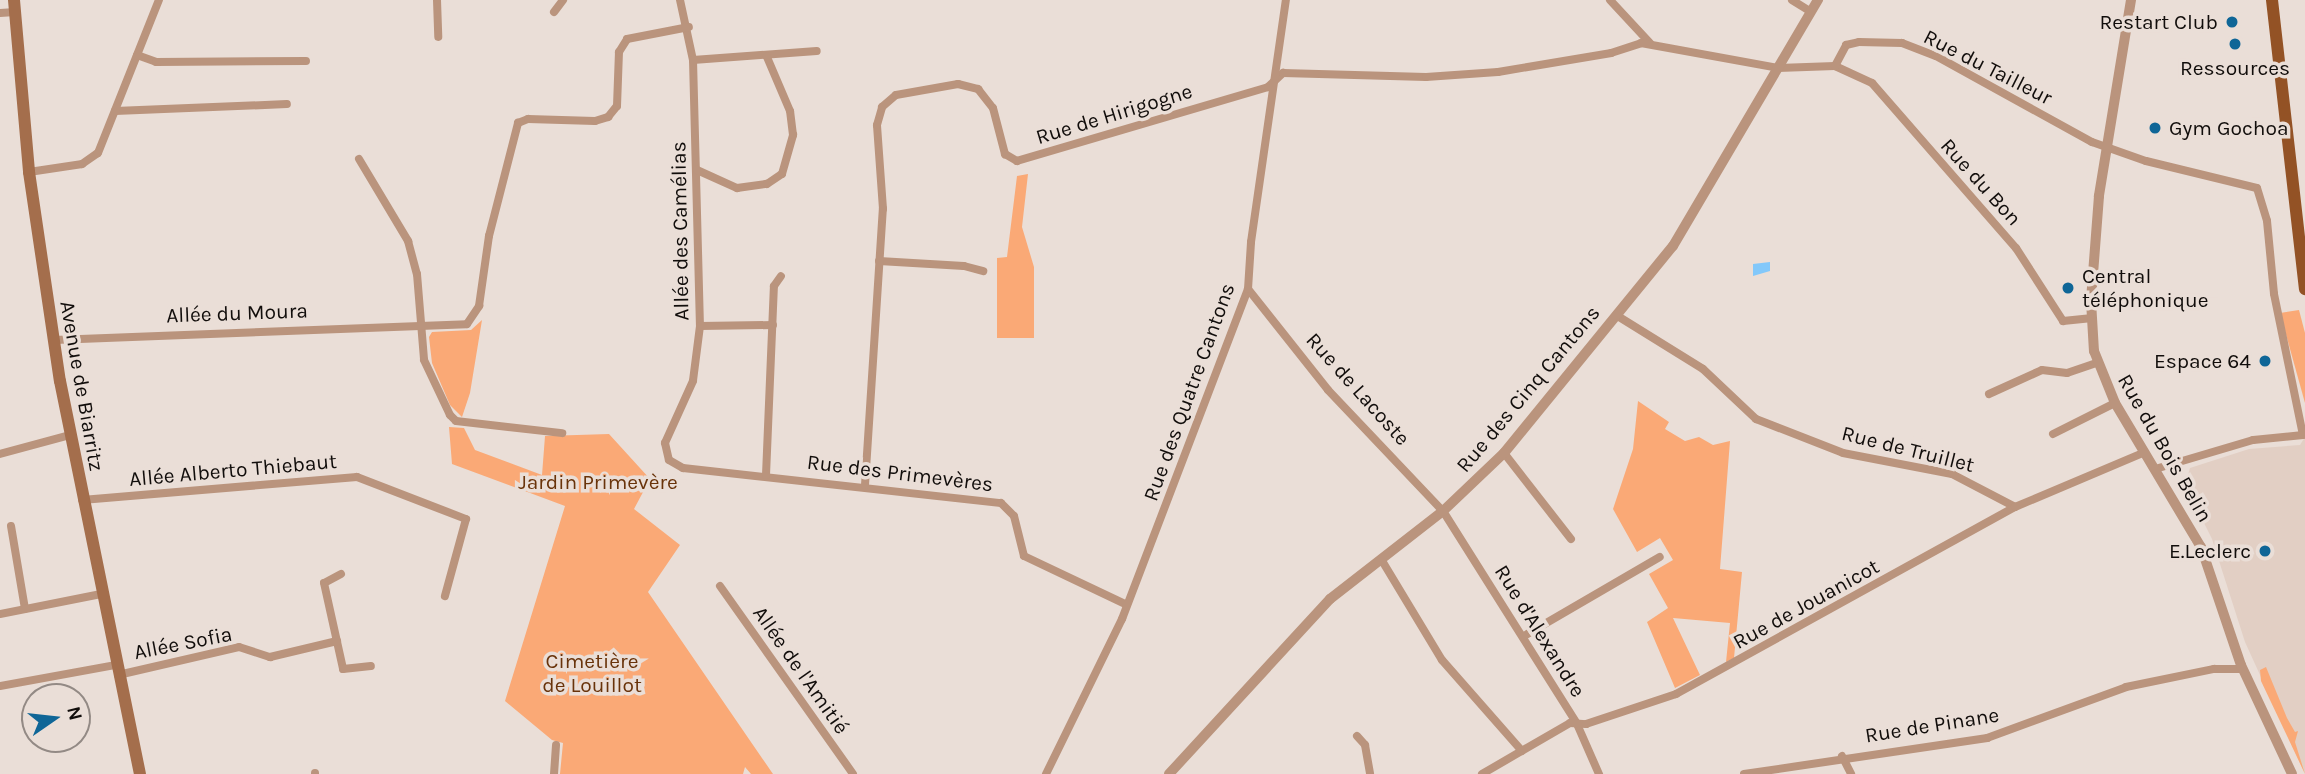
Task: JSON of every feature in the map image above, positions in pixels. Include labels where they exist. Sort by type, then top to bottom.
[{"type":"main road","points":[[2272,0],[2294,185],[2301,201],[2305,289]]},
{"type":"main road","name":"Avenue de Biarritz","points":[[14,6],[29,172],[54,340],[82,500],[140,774]]},
{"type":"street","points":[[29,172],[92,160],[115,111],[159,0]]},
{"type":"street","points":[[438,0],[438,37]]},
{"type":"street","points":[[554,12],[563,0]]},
{"type":"street","name":"Allée des Camélias","points":[[667,456],[666,439],[693,382],[700,326],[693,60],[689,27],[680,0]]},
{"type":"street","name":"Rue des Quatre Cantons","points":[[1046,774],[1127,604],[1248,289],[1251,242],[1286,0]]},
{"type":"street","points":[[1610,0],[1650,43]]},
{"type":"street","points":[[1792,0],[1811,12]]},
{"type":"street","name":"Rue des Cinq Cantons","points":[[1169,774],[1330,599],[1443,511],[1504,453],[1673,246],[1818,0]]},
{"type":"street","name":"Rue du Bois Belin","points":[[2131,0],[2105,147],[2090,318],[2096,363],[2115,403],[2201,547],[2243,668],[2292,774]]},
{"type":"street","points":[[0,13],[14,6]]},
{"type":"street","name":"Allée du Moura","points":[[54,340],[462,326],[475,316],[489,236],[518,123],[528,119],[595,121],[608,117],[617,106],[619,52],[627,39],[689,27]]},
{"type":"street","points":[[1275,76],[1426,78],[1498,72],[1650,43],[1777,68],[1835,66]]},
{"type":"street","name":"Rue du Tailleur","points":[[1835,66],[1846,45],[1902,43],[1936,56],[2105,147]]},
{"type":"street","points":[[693,60],[767,57],[817,51]]},
{"type":"street","points":[[137,55],[156,62],[306,61]]},
{"type":"street","points":[[697,170],[737,188],[767,184],[782,174],[790,157],[792,123],[767,57]]},
{"type":"street","name":"Rue du Bon","points":[[1835,66],[1872,83],[2016,247],[2063,321],[2090,318]]},
{"type":"street","name":"Rue de Hirigogne","points":[[865,485],[883,209],[877,125],[882,107],[896,94],[958,84],[978,89],[993,108],[1005,154],[1017,161],[1268,86],[1275,76]]},
{"type":"street","points":[[115,111],[288,104]]},
{"type":"street","points":[[2105,147],[2257,188],[2267,220],[2274,294],[2303,435],[2253,440],[2155,468]]},
{"type":"street","points":[[359,159],[408,241],[417,274],[424,360],[450,415],[463,422],[562,433]]},
{"type":"street","points":[[879,261],[964,266],[984,271]]},
{"type":"street","points":[[766,475],[774,286],[781,276]]},
{"type":"street","name":"Rue de Lacoste","points":[[1248,289],[1328,390],[1443,511]]},
{"type":"street","name":"Rue de Truillet","points":[[1616,315],[1703,369],[1756,419],[1843,453],[1952,474],[2015,507]]},
{"type":"street","points":[[700,326],[773,326]]},
{"type":"street","points":[[1989,394],[2042,370],[2067,373],[2096,363]]},
{"type":"street","points":[[2053,434],[2115,403]]},
{"type":"street","points":[[0,454],[70,435]]},
{"type":"street","name":"Rue de Jouanicot","points":[[1482,774],[1570,723],[1577,724],[1699,683],[2015,507],[2145,452]]},
{"type":"street","points":[[1504,453],[1571,539]]},
{"type":"street","name":"Rue des Primevères","points":[[667,456],[683,468],[865,485],[1001,503],[1014,516],[1024,556],[1127,604]]},
{"type":"street","name":"Allée Alberto Thiebaut","points":[[82,500],[357,477],[466,519],[445,596]]},
{"type":"street","name":"Rue d'Alexandre","points":[[1443,511],[1577,724],[1599,774]]},
{"type":"street","points":[[11,526],[26,609]]},
{"type":"street","points":[[1524,636],[1660,557]]},
{"type":"street","points":[[1381,559],[1442,660],[1522,751]]},
{"type":"street","points":[[341,574],[324,583],[346,671],[371,666]]},
{"type":"street","name":"Allée de l'Amitié","points":[[720,586],[853,774]]},
{"type":"street","points":[[0,614],[101,594]]},
{"type":"street","name":"Allée Sofia","points":[[0,686],[117,670],[239,646],[270,657],[337,641]]},
{"type":"street","name":"Rue de Pinane","points":[[1744,774],[1842,756],[1987,738],[2126,687],[2214,669],[2243,668]]},
{"type":"street","points":[[1357,736],[1365,746],[1370,774]]},
{"type":"street","points":[[554,774],[556,745]]},
{"type":"street","points":[[1842,756],[1851,774]]},
{"type":"shaded area","points":[[2305,437],[2305,774],[2245,642],[2212,539],[2185,485],[2190,468],[2249,449],[2300,445]]},
{"type":"green space","points":[[1028,174],[1022,227],[1034,267],[1034,338],[997,338],[997,258],[1007,257],[1017,176]]},
{"type":"green space","points":[[2299,310],[2305,333],[2305,403],[2280,313]]},
{"type":"green space","points":[[482,320],[470,393],[462,417],[450,405],[432,363],[429,337],[432,332],[471,330]]},
{"type":"green space","points":[[1638,401],[1669,422],[1665,429],[1685,441],[1699,437],[1713,445],[1730,441],[1720,569],[1742,572],[1734,658],[1726,662],[1730,623],[1673,618],[1700,675],[1675,688],[1647,622],[1668,608],[1649,574],[1673,560],[1660,538],[1637,552],[1613,509],[1633,449]]},
{"type":"green space","name":"Cimetière de Louillot","points":[[449,427],[464,428],[475,450],[542,475],[545,436],[609,434],[650,479],[634,509],[680,545],[648,592],[773,774],[751,774],[745,767],[743,774],[560,774],[563,743],[552,740],[505,701],[565,506],[452,464]]},
{"type":"green space","points":[[2266,667],[2287,718],[2295,732],[2298,731],[2295,742],[2305,774],[2261,681],[2260,670]]},
{"type":"water","points":[[1770,262],[1770,271],[1753,276],[1753,264]]},
{"type":"place","name":"Restart Club","points":[[2232,22]]},
{"type":"place","name":"Ressources","points":[[2235,44]]},
{"type":"place","name":"Gym Gochoa","points":[[2155,128]]},
{"type":"place","name":"Central téléphonique","points":[[2068,288]]},
{"type":"place","name":"Espace 64","points":[[2265,361]]},
{"type":"place","name":"E.Leclerc","points":[[2265,551]]},
{"type":"park label","name":"Jardin Primevère","points":[[598,482]]}]
